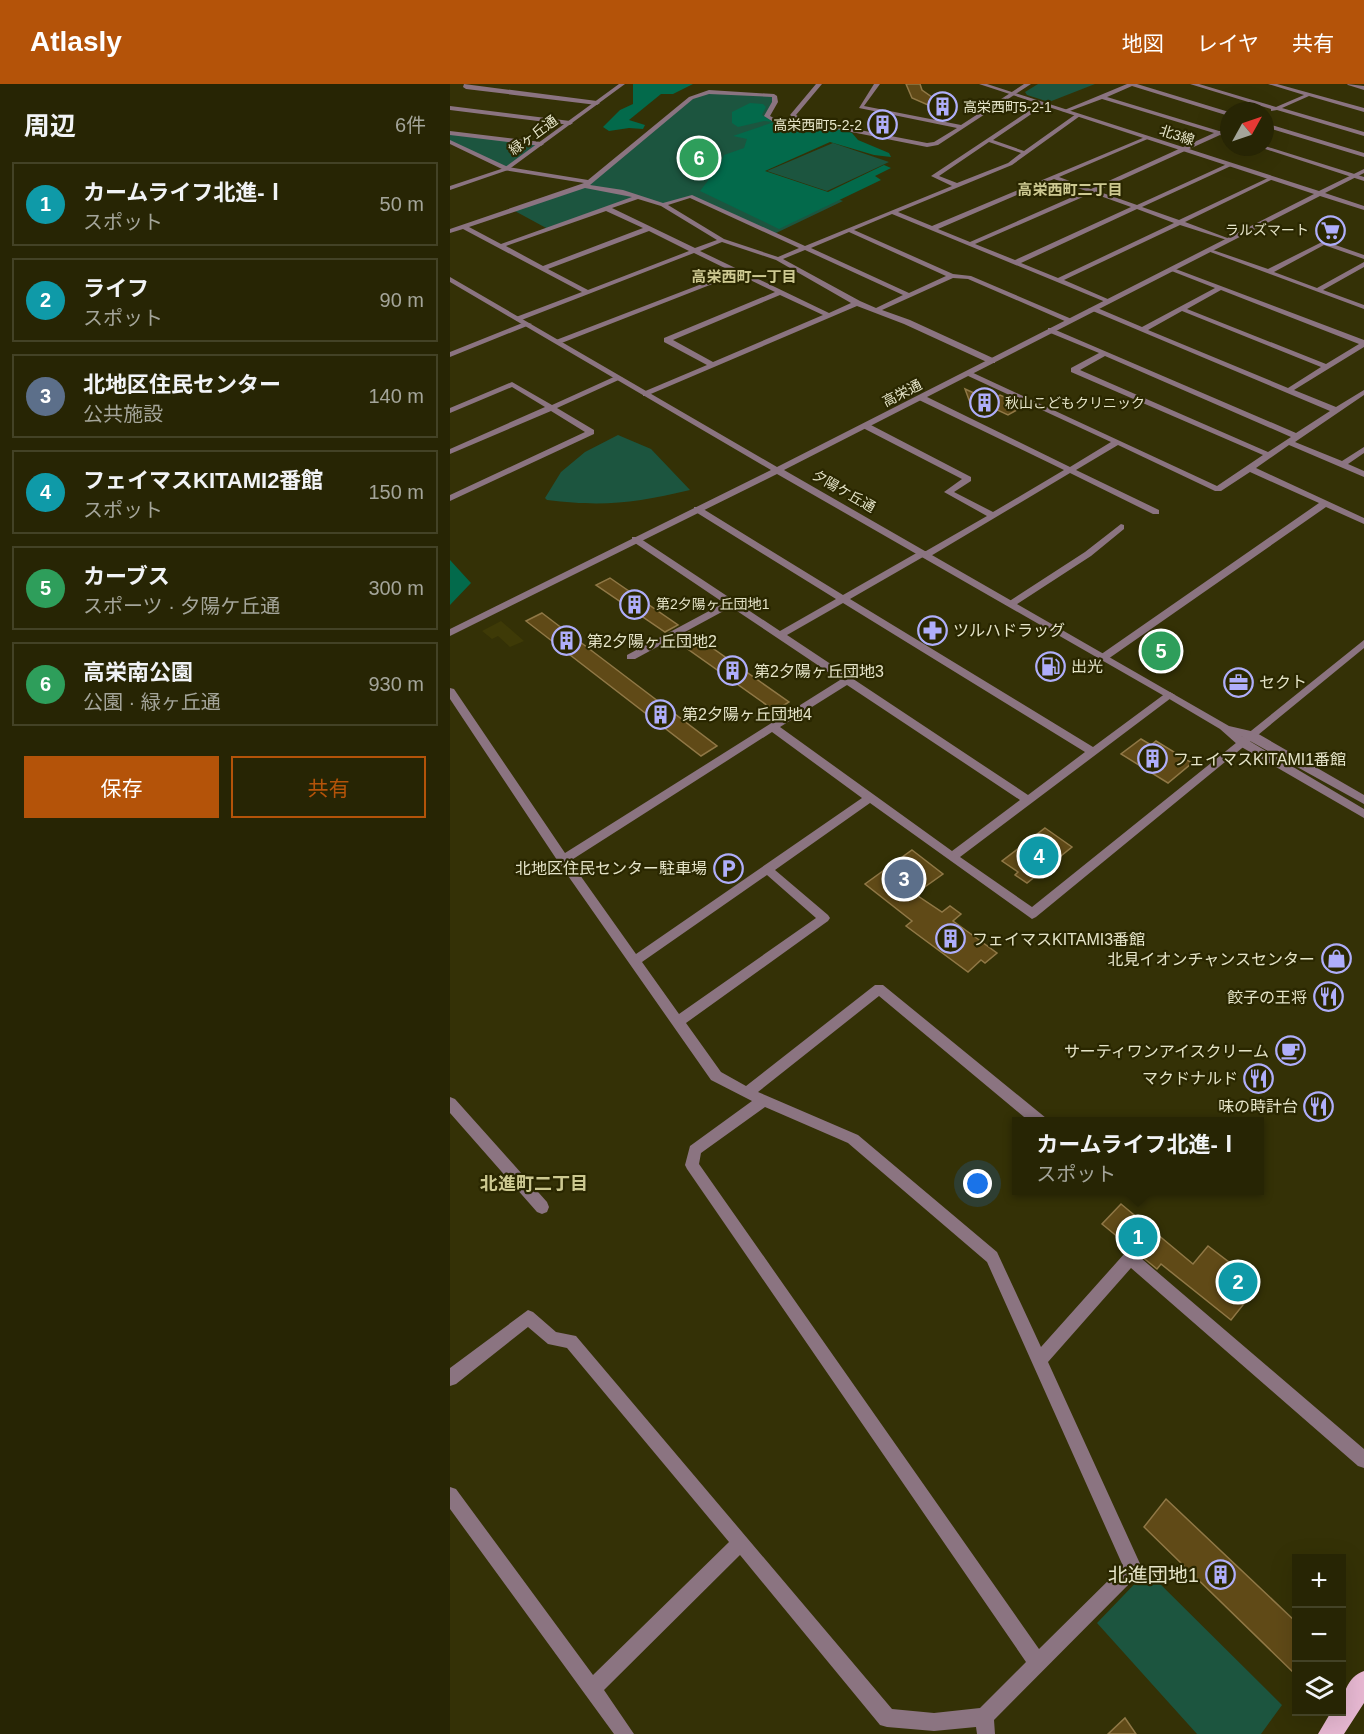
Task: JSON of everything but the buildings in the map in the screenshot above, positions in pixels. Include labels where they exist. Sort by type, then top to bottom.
[{"type":"main road","points":[[1330,1734],[1364,1682]]},
{"type":"street","points":[[467,84],[466,87],[597,103]]},
{"type":"street","name":"緑ヶ丘通","points":[[450,188],[506,169],[622,84]]},
{"type":"street","points":[[801,120],[793,115],[819,84]]},
{"type":"street","points":[[877,84],[861,106],[963,127]]},
{"type":"street","name":"北3線","points":[[982,84],[1364,208]]},
{"type":"street","points":[[450,231],[586,184],[691,98],[709,92],[774,96],[775,102],[768,116],[775,120],[801,120],[927,145],[936,144],[1028,84]]},
{"type":"street","points":[[1065,111],[1132,84],[1220,111]]},
{"type":"street","points":[[1193,84],[1364,134]]},
{"type":"street","points":[[1271,84],[1364,111]]},
{"type":"street","points":[[1350,84],[1364,88]]},
{"type":"street","points":[[1275,108],[1308,94]]},
{"type":"street","points":[[1102,97],[1219,133]]},
{"type":"street","points":[[958,186],[934,176],[1042,104]]},
{"type":"street","points":[[450,108],[570,123]]},
{"type":"street","points":[[778,259],[1010,164],[1078,115]]},
{"type":"street","points":[[1274,128],[1364,155]]},
{"type":"street","points":[[450,133],[541,144]]},
{"type":"street","points":[[970,244],[1219,133]]},
{"type":"street","points":[[931,229],[1147,138]]},
{"type":"street","points":[[989,140],[1025,153]]},
{"type":"street","points":[[450,142],[461,151],[506,169],[586,184],[663,205],[722,240],[778,259],[857,303],[992,362]]},
{"type":"street","points":[[1274,151],[1364,179]]},
{"type":"street","points":[[1015,263],[1229,165]]},
{"type":"street","name":"高栄通","points":[[450,633],[922,398],[1364,171]]},
{"type":"street","points":[[1053,177],[1228,240]]},
{"type":"street","points":[[1059,280],[1272,178]]},
{"type":"street","points":[[663,205],[690,196],[909,295]]},
{"type":"street","points":[[501,246],[638,197]]},
{"type":"street","points":[[606,208],[828,315]]},
{"type":"street","points":[[892,212],[1108,301]]},
{"type":"street","points":[[464,227],[587,292]]},
{"type":"street","points":[[543,268],[648,229]]},
{"type":"street","points":[[849,230],[952,276],[969,277],[1070,320]]},
{"type":"street","points":[[519,319],[722,240]]},
{"type":"street","points":[[1268,272],[1324,243],[1364,257]]},
{"type":"street","points":[[1208,250],[1364,307]]},
{"type":"street","points":[[1318,290],[1364,264]]},
{"type":"street","points":[[1171,269],[1364,343]]},
{"type":"street","points":[[559,342],[738,272]]},
{"type":"street","points":[[876,310],[952,276]]},
{"type":"street","name":"夕陽ケ丘通","points":[[450,279],[1224,727],[1364,800]]},
{"type":"street","points":[[1142,330],[1220,288]]},
{"type":"street","points":[[713,365],[667,340],[781,292]]},
{"type":"street","points":[[646,394],[857,303]]},
{"type":"street","points":[[1092,309],[1335,410]]},
{"type":"street","points":[[1182,309],[1327,367]]},
{"type":"street","points":[[450,355],[528,324]]},
{"type":"street","points":[[1051,330],[1364,474]]},
{"type":"street","points":[[1288,391],[1364,343]]},
{"type":"street","points":[[1104,354],[1074,370],[1269,455]]},
{"type":"street","points":[[969,373],[1218,489],[1364,392]]},
{"type":"street","points":[[450,452],[619,378]]},
{"type":"street","points":[[450,411],[512,384],[591,432],[450,498]]},
{"type":"street","points":[[922,398],[1156,512]]},
{"type":"street","points":[[866,426],[968,479],[948,492],[994,516]]},
{"type":"street","points":[[780,636],[994,516],[1116,443]]},
{"type":"street","points":[[1342,465],[1364,449]]},
{"type":"street","points":[[1249,468],[1364,521]]},
{"type":"street","points":[[1104,657],[1325,503]]},
{"type":"street","points":[[697,509],[1093,752]]},
{"type":"street","points":[[1011,604],[1088,554],[1121,527]]},
{"type":"street","points":[[635,539],[1029,801]]},
{"type":"street","points":[[631,657],[731,603]]},
{"type":"street","points":[[772,728],[1032,914],[1364,643]]},
{"type":"street","points":[[563,860],[847,680]]},
{"type":"street","points":[[450,691],[563,860],[716,1076],[747,1093],[853,1139],[992,1257],[1133,1568],[1038,1664],[985,1726],[886,1718],[571,1341],[553,1339],[528,1317],[450,1378]]},
{"type":"street","points":[[953,856],[1170,694]]},
{"type":"street","name":"夕陽ケ丘通","points":[[1246,739],[1364,814]]},
{"type":"street","points":[[635,961],[871,797]]},
{"type":"street","points":[[677,1023],[824,918],[768,870]]},
{"type":"street","points":[[747,1093],[879,989],[1035,1117]]},
{"type":"street","points":[[764,1100],[695,1149],[692,1165],[1038,1664]]},
{"type":"street","points":[[450,1103],[542,1207]]},
{"type":"street","points":[[1039,1360],[1130,1258],[1364,1460]]},
{"type":"street","points":[[450,1495],[626,1734]]},
{"type":"street","points":[[593,1688],[741,1542]]},
{"type":"shaded area","points":[[501,621],[524,641],[510,647],[498,636],[492,639],[482,631]]},
{"type":"green space","points":[[633,84],[693,84],[673,94],[661,94],[629,120],[645,125],[643,129],[629,128],[609,131],[603,127],[620,110],[633,104]]},
{"type":"green space","points":[[1038,84],[1095,84],[1049,102],[1027,95],[1025,92]]},
{"type":"green space","points":[[709,92],[774,96],[775,102],[768,116],[775,120],[801,120],[834,129],[760,171],[843,201],[774,234],[690,196],[663,205],[638,197],[548,229],[513,210],[585,186],[691,98]]},
{"type":"green space","points":[[750,103],[763,104],[766,107],[762,115],[770,120],[839,129],[852,133],[858,140],[889,153],[891,157],[874,155],[830,142],[765,171],[828,192],[884,165],[891,168],[875,176],[881,180],[779,229],[700,191],[720,165],[724,155],[744,148],[747,139],[733,136],[774,122],[764,121],[738,127],[732,123],[732,112]]},
{"type":"green space","points":[[450,133],[541,144],[506,169],[450,142]]},
{"type":"green space","points":[[833,143],[889,162],[827,191],[767,171]]},
{"type":"green space","points":[[618,435],[651,449],[690,490],[653,498],[603,503],[567,502],[545,498],[561,472],[585,452]]},
{"type":"green space","points":[[450,560],[471,583],[450,605]]},
{"type":"green space","points":[[1147,1571],[1282,1705],[1261,1734],[1197,1734],[1097,1623]]},
{"type":"place","name":"高栄西町5-2-1","points":[[942,107]]},
{"type":"place","name":"高栄西町5-2-2","points":[[883,125]]},
{"type":"place","name":"高栄南公園","points":[[699,158]]},
{"type":"place","name":"ラルズマート","points":[[1330,230]]},
{"type":"place","name":"秋山こどもクリニック","points":[[984,403]]},
{"type":"place","name":"第2夕陽ヶ丘団地1","points":[[635,604]]},
{"type":"place","name":"ツルハドラッグ","points":[[932,630]]},
{"type":"place","name":"第2夕陽ヶ丘団地2","points":[[566,641]]},
{"type":"place","name":"カーブス","points":[[1161,651]]},
{"type":"place","name":"出光","points":[[1050,666]]},
{"type":"place","name":"第2夕陽ヶ丘団地3","points":[[733,671]]},
{"type":"place","name":"セクト","points":[[1238,682]]},
{"type":"place","name":"第2夕陽ヶ丘団地4","points":[[661,714]]},
{"type":"place","name":"フェイマスKITAMI1番館","points":[[1152,759]]},
{"type":"place","name":"フェイマスKITAMI2番館","points":[[1039,856]]},
{"type":"place","name":"北地区住民センター駐車場","points":[[728,868]]},
{"type":"place","name":"北地区住民センター","points":[[904,879]]},
{"type":"place","name":"フェイマスKITAMI3番館","points":[[951,939]]},
{"type":"place","name":"北見イオンチャンスセンター","points":[[1336,959]]},
{"type":"place","name":"餃子の王将","points":[[1328,997]]},
{"type":"place","name":"サーティワンアイスクリーム","points":[[1290,1051]]},
{"type":"place","name":"マクドナルド","points":[[1259,1078]]},
{"type":"place","name":"味の時計台","points":[[1319,1106]]},
{"type":"place","name":"カームライフ北進‐Ⅰ","points":[[1138,1237]]},
{"type":"place","name":"ライフ","points":[[1238,1282]]},
{"type":"place","name":"北進団地1","points":[[1220,1575]]},
{"type":"district","name":"高栄西町二丁目","points":[[1070,189]]},
{"type":"district","name":"高栄西町一丁目","points":[[744,276]]},
{"type":"district","name":"北進町二丁目","points":[[534,1184]]}]
